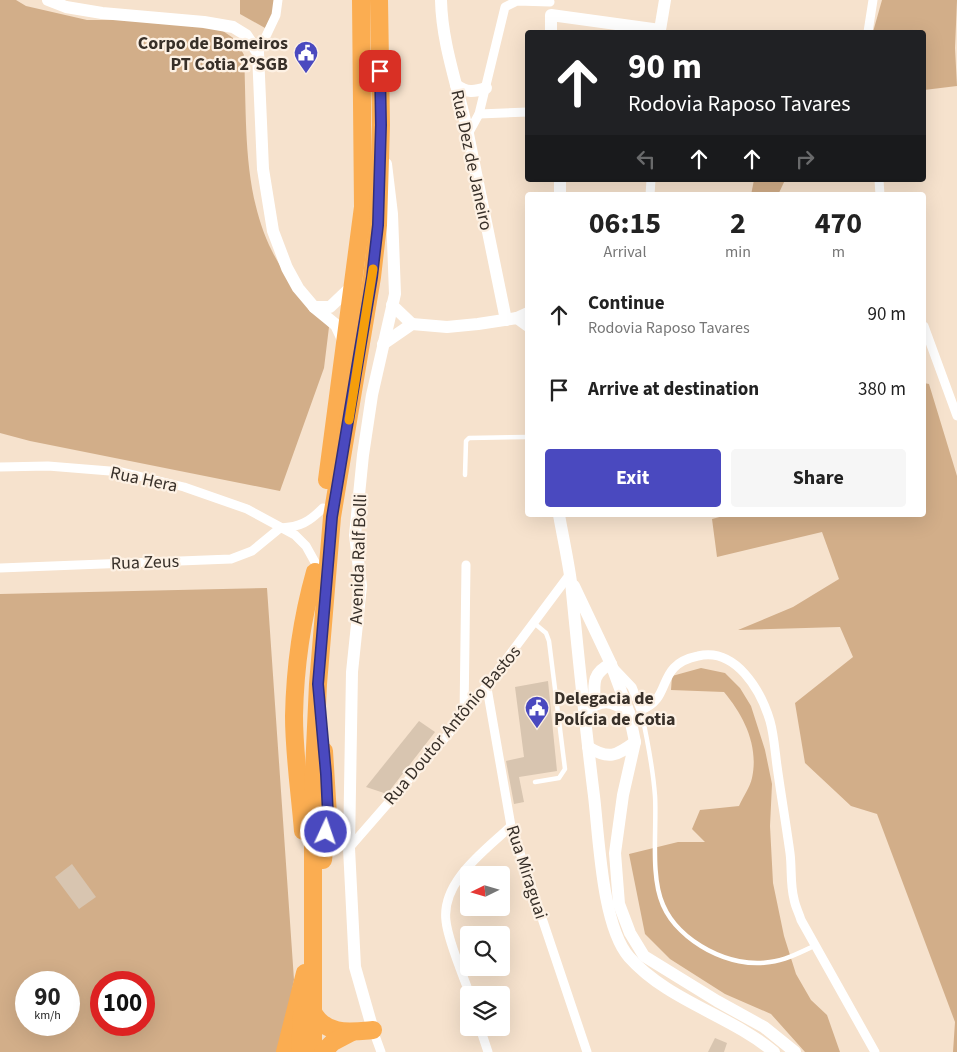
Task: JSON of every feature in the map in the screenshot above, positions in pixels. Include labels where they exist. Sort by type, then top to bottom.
[{"type":"highway","points":[[300,1052],[305,973],[303,838],[316,568],[362,207],[361,0]]},
{"type":"highway","points":[[313,1052],[314,910],[328,815],[318,684],[332,517],[373,268],[378,225],[381,125],[378,0]]},
{"type":"highway","points":[[285,1052],[305,973]]},
{"type":"highway","points":[[313,1012],[318,1022],[326,1028],[352,1032],[373,1030]]},
{"type":"highway","points":[[323,1052],[333,1042],[352,1032]]},
{"type":"main road","points":[[48,0],[66,7],[102,13],[183,19],[233,27],[246,35],[258,53],[263,170],[273,231],[287,268],[298,288],[314,307],[336,325],[344,342]]},
{"type":"main road","name":"Rua Dez de Janeiro","points":[[441,0],[442,24],[456,85],[517,317]]},
{"type":"main road","points":[[660,30],[665,0]]},
{"type":"main road","points":[[551,30],[550,6],[656,30]]},
{"type":"main road","points":[[456,85],[464,91],[474,92],[486,88]]},
{"type":"main road","name":"Avenida Ralf Bolli","points":[[373,1030],[355,967],[349,848],[352,672],[361,586],[355,535],[363,455],[392,305],[395,262],[381,125]]},
{"type":"main road","points":[[314,307],[330,307],[351,287]]},
{"type":"main road","points":[[392,305],[412,324],[447,327],[517,317]]},
{"type":"main road","points":[[383,344],[412,324]]},
{"type":"main road","points":[[558,517],[570,577],[588,747],[605,881],[616,934],[622,948],[646,974],[665,988],[759,1039],[774,1052]]},
{"type":"main road","points":[[570,577],[610,664],[628,713],[635,742],[623,794],[614,852],[619,904],[630,933],[644,956],[717,1001],[764,1027],[795,1052]]},
{"type":"main road","points":[[595,704],[596,675],[600,668],[610,664]]},
{"type":"main road","points":[[584,712],[595,704],[616,703],[628,713]]},
{"type":"main road","points":[[588,747],[599,754],[610,756],[620,753],[635,742]]},
{"type":"street","points":[[258,53],[276,15],[278,0]]},
{"type":"street","points":[[868,30],[873,0]]},
{"type":"street","points":[[468,134],[479,114],[505,7],[517,1],[550,6]]},
{"type":"street","points":[[479,114],[525,112]]},
{"type":"street","points":[[926,331],[957,416]]},
{"type":"street","name":"Rua Hera","points":[[0,467],[48,466],[122,472],[184,487],[246,509],[295,535],[306,546],[316,568]]},
{"type":"street","points":[[280,528],[296,527],[309,522],[323,508]]},
{"type":"street","name":"Rua Zeus","points":[[0,568],[231,559],[252,551],[280,528]]},
{"type":"street","points":[[464,716],[466,565]]},
{"type":"street","name":"Rua Doutor Antônio Bastos","points":[[349,848],[487,688],[570,577]]},
{"type":"street","points":[[610,664],[632,687],[642,710],[654,705],[660,696],[667,675],[682,660],[700,655],[721,657],[735,664],[750,681],[762,700],[770,723],[790,854],[794,898],[801,920],[875,1052]]},
{"type":"street","name":"Rua Miraguai","points":[[487,688],[511,826],[586,1052]]},
{"type":"street","points":[[467,986],[446,921],[447,900],[460,876],[511,826]]},
{"type":"street","name":"Avenida Ralf Bolli","points":[[373,1030],[381,1052]]},
{"type":"street","points":[[483,1036],[488,1052]]},
{"type":"lane","points":[[465,475],[466,441],[469,438],[525,437]]},
{"type":"lane","points":[[534,623],[546,632],[549,640],[565,769],[559,778],[535,782]]},
{"type":"lane","points":[[642,710],[651,758],[655,795],[658,881],[662,904],[673,922],[690,938],[708,950],[752,963],[769,963],[786,959],[816,945]]},
{"type":"shaded area","points":[[0,0],[16,0],[26,6],[87,20],[179,20],[223,31],[236,40],[244,55],[248,155],[255,204],[262,228],[284,272],[329,327],[324,368],[280,491],[30,441],[0,433]]},
{"type":"shaded area","points":[[240,0],[276,0],[275,16],[265,28],[240,14]]},
{"type":"shaded area","points":[[882,0],[957,0],[955,48],[957,86],[926,90],[926,30],[874,30]]},
{"type":"shaded area","points":[[754,182],[784,182],[779,192],[752,192]]},
{"type":"shaded area","points":[[926,383],[929,384],[957,476],[957,1052],[953,1052],[955,1022],[877,814],[851,806],[805,763],[795,703],[853,657],[840,627],[738,630],[793,607],[839,579],[822,532],[717,557],[712,519],[720,517],[926,517]]},
{"type":"shaded area","points":[[267,588],[294,980],[280,1052],[0,1052],[0,594]]},
{"type":"shaded area","points":[[701,668],[725,673],[740,688],[751,706],[765,750],[772,784],[770,826],[773,883],[784,936],[796,974],[811,1000],[827,1015],[840,1052],[805,1052],[771,1014],[725,994],[670,959],[645,934],[629,854],[678,842],[705,842],[692,829],[700,810],[739,806],[752,778],[753,754],[748,732],[738,711],[724,692],[671,690],[672,676]]},
{"type":"building","name":"Delegacia de Polícia de Cotia","points":[[548,681],[557,771],[519,777],[524,802],[514,804],[506,761],[524,757],[515,687]]},
{"type":"building","points":[[419,721],[435,732],[387,794],[366,787]]},
{"type":"building","points":[[72,864],[96,897],[79,909],[55,877]]},
{"type":"building","points":[[715,1038],[727,1043],[724,1052],[708,1052]]},
{"type":"slow traffic","points":[[349,420],[373,269]]},
{"type":"place","name":"Corpo de Bomeiros PT Cotia 2ºSGB","points":[[306,74]]},
{"type":"place","name":"Delegacia de Polícia de Cotia","points":[[537,729]]},
{"type":"route","points":[[326,832],[328,815],[326,774],[318,684],[332,517],[372,277],[378,225],[381,125],[380,71]]}]
